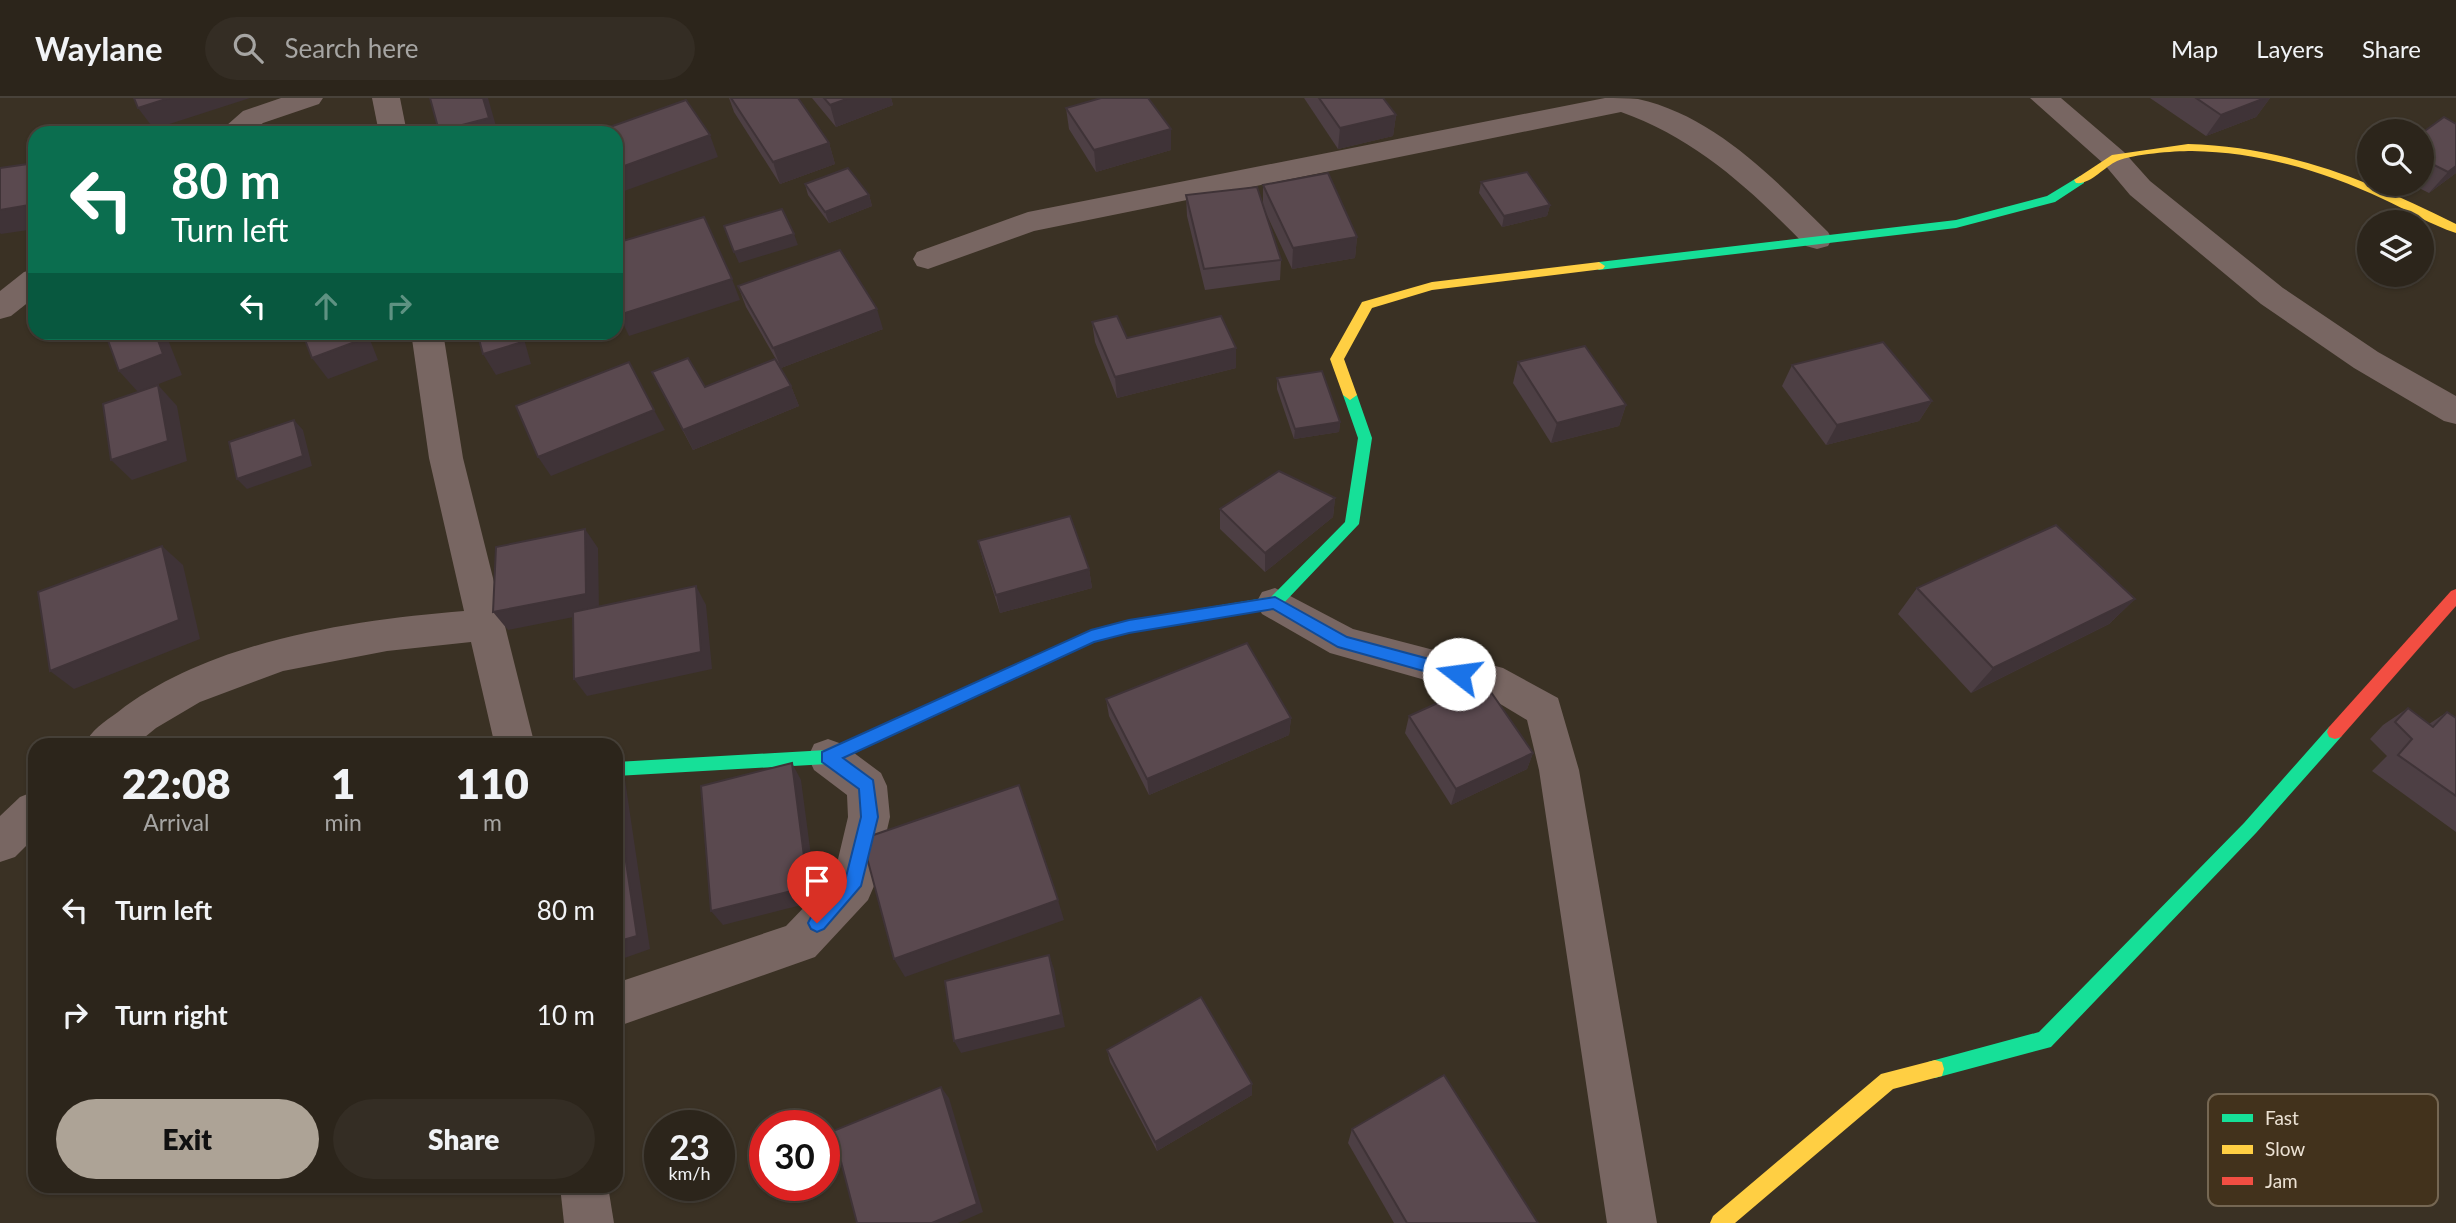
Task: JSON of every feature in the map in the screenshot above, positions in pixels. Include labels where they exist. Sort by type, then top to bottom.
[{"type":"street","points":[[241,126],[253,117],[309,98]]},
{"type":"street","points":[[386,98],[392,126]]},
{"type":"street","points":[[2045,98],[2114,158],[2140,188],[2272,296],[2366,360],[2456,412]]},
{"type":"street","points":[[928,259],[1028,222],[1619,101],[1652,111],[1737,160],[1817,239]]},
{"type":"street","points":[[623,769],[828,757],[1091,636],[1129,626],[1275,603],[1352,524],[1365,438],[1337,359],[1367,305],[1432,286],[1956,224],[2051,199],[2114,158],[2179,146],[2219,147],[2280,159],[2381,190],[2456,229]]},
{"type":"street","points":[[0,308],[28,286]]},
{"type":"street","points":[[429,340],[446,458],[513,738]]},
{"type":"street","points":[[1275,603],[1343,642],[1503,685],[1544,710],[1559,771],[1632,1223]]},
{"type":"street","points":[[1720,1223],[1888,1081],[2044,1040],[2250,828],[2451,611]]},
{"type":"street","points":[[112,738],[131,720],[227,672],[403,630],[486,625]]},
{"type":"street","points":[[623,1003],[800,942],[852,886],[869,817],[867,786],[828,757]]},
{"type":"street","points":[[0,843],[28,817]]},
{"type":"street","points":[[585,1193],[589,1223]]},
{"type":"building","points":[[134,98],[169,98],[138,108]]},
{"type":"building","points":[[430,98],[483,98],[489,118],[458,126],[438,126]]},
{"type":"building","points":[[731,98],[798,98],[829,143],[773,162]]},
{"type":"building","points":[[824,98],[849,98],[830,105]]},
{"type":"building","points":[[1101,98],[1148,98],[1171,129],[1094,150],[1066,108]]},
{"type":"building","points":[[1319,98],[1383,98],[1396,115],[1340,128]]},
{"type":"building","points":[[2196,98],[2265,98],[2221,115]]},
{"type":"building","points":[[686,100],[710,135],[623,166],[623,126],[613,126]]},
{"type":"building","points":[[2444,117],[2456,124],[2456,166],[2448,172],[2434,165],[2434,124]]},
{"type":"building","points":[[28,164],[28,205],[0,210],[0,168]]},
{"type":"building","points":[[848,168],[869,195],[825,212],[805,184]]},
{"type":"building","points":[[1527,172],[1550,205],[1504,216],[1481,182]]},
{"type":"building","points":[[1328,173],[1357,237],[1293,248],[1263,185]]},
{"type":"building","points":[[1257,187],[1281,260],[1204,269],[1186,195]]},
{"type":"building","points":[[782,209],[794,234],[734,252],[724,226]]},
{"type":"building","points":[[704,217],[732,279],[623,314],[623,241]]},
{"type":"building","points":[[840,250],[877,309],[773,348],[738,286]]},
{"type":"building","points":[[1117,316],[1127,338],[1221,316],[1236,348],[1115,377],[1092,322]]},
{"type":"building","points":[[108,340],[158,340],[163,354],[119,371]]},
{"type":"building","points":[[305,340],[360,340],[312,358]]},
{"type":"building","points":[[479,340],[518,340],[519,343],[483,354]]},
{"type":"building","points":[[1883,342],[1932,401],[1837,425],[1792,365]]},
{"type":"building","points":[[1585,346],[1626,405],[1557,423],[1518,362]]},
{"type":"building","points":[[688,358],[705,387],[775,359],[791,386],[683,430],[652,372]]},
{"type":"building","points":[[629,362],[654,410],[538,457],[516,406]]},
{"type":"building","points":[[1322,371],[1340,422],[1295,429],[1277,378]]},
{"type":"building","points":[[158,385],[168,441],[111,460],[103,404]]},
{"type":"building","points":[[294,420],[303,456],[237,479],[229,442]]},
{"type":"building","points":[[1279,471],[1335,498],[1265,553],[1220,509]]},
{"type":"building","points":[[1070,516],[1089,569],[996,595],[978,541]]},
{"type":"building","points":[[2056,525],[2135,599],[1993,668],[1917,588]]},
{"type":"building","points":[[585,529],[586,594],[493,612],[496,547]]},
{"type":"building","points":[[162,546],[179,620],[50,671],[38,592]]},
{"type":"building","points":[[696,586],[701,652],[574,679],[573,612]]},
{"type":"building","points":[[1247,643],[1291,718],[1147,779],[1106,699]]},
{"type":"building","points":[[1484,682],[1533,753],[1456,789],[1409,716]]},
{"type":"building","points":[[2408,708],[2433,727],[2447,712],[2456,718],[2456,796],[2398,755],[2412,739],[2395,722]]},
{"type":"building","points":[[792,763],[808,887],[711,911],[701,786]]},
{"type":"building","points":[[1019,785],[1058,900],[894,959],[862,839]]},
{"type":"building","points":[[623,841],[637,936],[623,940]]},
{"type":"building","points":[[1049,955],[1061,1015],[954,1041],[945,981]]},
{"type":"building","points":[[1201,997],[1252,1084],[1155,1142],[1107,1050]]},
{"type":"building","points":[[1444,1075],[1538,1223],[1407,1223],[1352,1129]]},
{"type":"building","points":[[941,1087],[977,1204],[932,1223],[857,1223],[840,1158],[840,1128]]},
{"type":"traffic: fast","points":[[1599,266],[1956,224],[2051,199],[2080,180]]},
{"type":"traffic: fast","points":[[623,769],[828,757],[1091,636],[1129,626],[1275,603],[1352,524],[1365,438],[1350,395]]},
{"type":"traffic: fast","points":[[1935,1069],[2044,1040],[2250,828],[2335,732]]},
{"type":"traffic: slow","points":[[2080,180],[2120,156],[2188,148],[2228,149],[2307,165],[2384,194],[2456,229]]},
{"type":"traffic: slow","points":[[1350,395],[1337,359],[1367,305],[1432,286],[1599,266]]},
{"type":"traffic: slow","points":[[1720,1223],[1888,1081],[1935,1069]]},
{"type":"traffic: jam","points":[[2335,732],[2456,595]]},
{"type":"route","points":[[817,923],[852,886],[869,817],[867,786],[828,757],[1091,636],[1129,626],[1275,603],[1343,642],[1459,674]]}]
